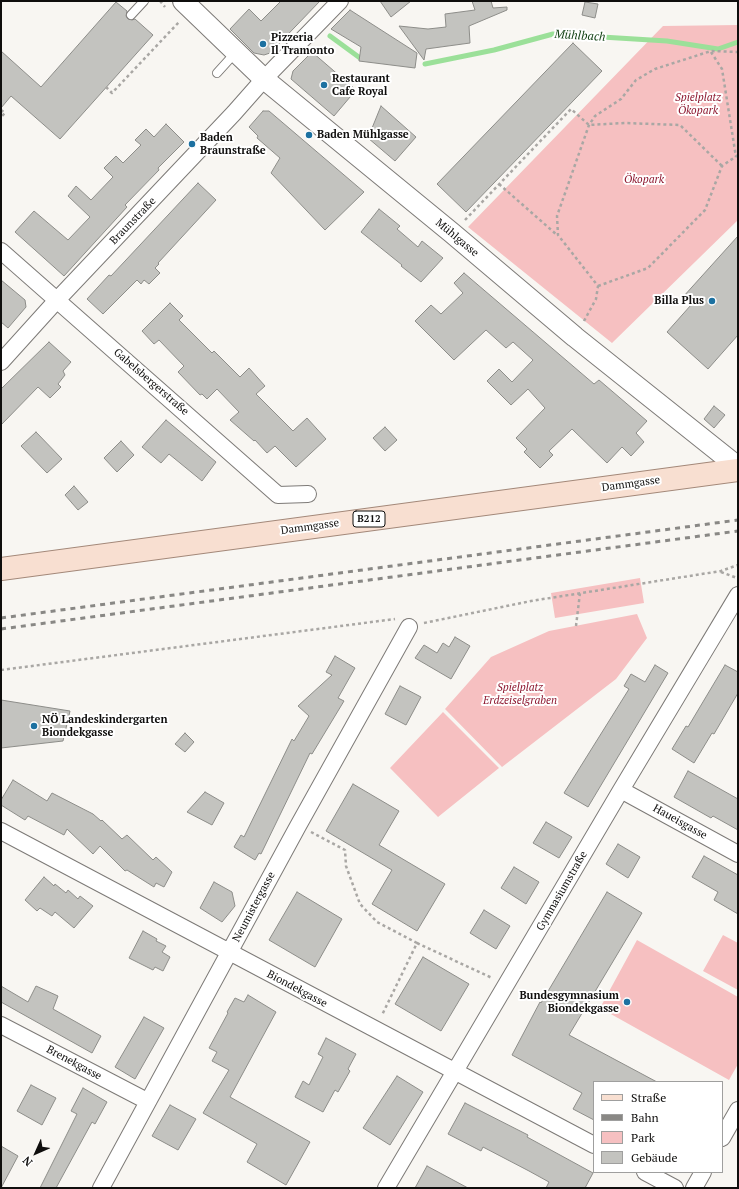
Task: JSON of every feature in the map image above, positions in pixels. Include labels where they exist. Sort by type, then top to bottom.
[{"type":"main road","name":"Dammgasse","points":[[1,569],[738,470]]},
{"type":"street","name":"Braunstraße","points":[[1,362],[57,300],[234,114],[264,79],[340,1]]},
{"type":"street","name":"Mühlgasse","points":[[187,5],[264,79],[452,233],[575,337],[738,466]]},
{"type":"street","name":"Gabelsbergerstraße","points":[[1,251],[278,495],[308,494]]},
{"type":"street","name":"Gymnasiumstraße","points":[[386,1188],[738,595]]},
{"type":"street","name":"Neumistergasse","points":[[101,1188],[298,826],[409,627]]},
{"type":"street","name":"Haueisgasse","points":[[621,790],[738,854]]},
{"type":"street","name":"Biondekgasse","points":[[1,831],[593,1144]]},
{"type":"street","name":"Brenekgasse","points":[[1,1025],[148,1101]]},
{"type":"street","points":[[723,1136],[738,1110]]},
{"type":"street","points":[[647,1173],[675,1188]]},
{"type":"street","points":[[694,1188],[702,1173]]},
{"type":"lane","points":[[132,15],[144,1]]},
{"type":"lane","points":[[217,73],[236,52]]},
{"type":"path","points":[[106,87],[112,94],[187,5]]},
{"type":"path","points":[[598,286],[648,268],[705,210],[722,166],[737,156],[722,69],[711,52]]},
{"type":"path","points":[[558,235],[557,216],[589,125],[594,116],[621,99],[636,80],[655,69],[711,52],[738,52]]},
{"type":"path","points":[[452,233],[571,109],[589,125],[625,123],[680,125],[722,166]]},
{"type":"path","points":[[1,110],[5,112],[1,117]]},
{"type":"path","points":[[500,184],[558,235],[598,286],[596,299],[575,337]]},
{"type":"path","points":[[1,670],[395,619],[409,627],[531,600],[720,572],[738,565]]},
{"type":"path","points":[[720,572],[738,579]]},
{"type":"path","points":[[576,626],[580,593]]},
{"type":"path","points":[[298,826],[345,850],[346,866],[360,904],[377,922],[417,943],[507,985]]},
{"type":"path","points":[[375,1030],[417,943]]},
{"type":"green space","name":"Ökopark","points":[[738,25],[738,220],[612,343],[468,227],[663,26]]},
{"type":"green space","points":[[640,578],[644,603],[555,618],[551,593]]},
{"type":"green space","name":"Spielplatz Erdzeiselgraben","points":[[637,614],[647,638],[616,679],[502,767],[445,709],[491,657],[549,631]]},
{"type":"green space","points":[[443,712],[499,768],[438,817],[390,768]]},
{"type":"green space","points":[[723,935],[738,943],[738,990],[703,971]]},
{"type":"green space","points":[[637,940],[738,997],[738,1064],[729,1080],[600,1008]]},
{"type":"building","points":[[281,1],[320,1],[270,53],[264,55],[254,53],[230,29],[249,9],[261,21]]},
{"type":"building","points":[[380,1],[411,1],[391,17]]},
{"type":"building","points":[[472,1],[491,1],[493,8],[507,7],[507,10],[469,26],[470,43],[426,49],[424,60],[399,26],[428,29],[446,27],[445,14],[475,10]]},
{"type":"building","points":[[116,2],[127,11],[126,16],[128,19],[135,19],[153,35],[60,139],[11,96],[1,108],[1,51],[41,87]]},
{"type":"building","points":[[585,2],[598,4],[595,18],[582,15]]},
{"type":"building","points":[[350,10],[417,53],[415,68],[359,61],[361,47],[331,29]]},
{"type":"building","points":[[573,43],[602,71],[466,212],[437,184]]},
{"type":"building","name":"Restaurant Cafe Royal","points":[[312,52],[356,90],[334,116],[291,79],[293,71]]},
{"type":"building","points":[[381,106],[416,137],[395,161],[368,138]]},
{"type":"building","points":[[263,111],[269,111],[364,192],[325,230],[271,173],[280,158],[257,138],[258,136],[249,127]]},
{"type":"building","points":[[166,124],[184,142],[158,168],[159,170],[125,205],[127,207],[64,276],[15,232],[34,211],[68,240],[90,217],[68,196],[76,186],[91,200],[113,177],[104,168],[116,156],[123,163],[141,145],[135,140],[146,129],[154,137]]},
{"type":"building","points":[[198,183],[216,200],[158,263],[159,264],[155,268],[160,273],[149,284],[144,280],[141,284],[137,280],[103,314],[87,299],[109,275],[111,276]]},
{"type":"building","points":[[379,209],[400,226],[397,229],[418,247],[422,241],[443,258],[421,282],[361,232]]},
{"type":"building","name":"Billa Plus","points":[[738,236],[738,335],[708,369],[667,332],[691,305],[683,297]]},
{"type":"building","points":[[464,273],[594,384],[599,380],[647,421],[636,433],[644,442],[631,456],[622,447],[607,463],[572,429],[549,451],[553,455],[540,468],[524,452],[527,449],[516,438],[545,408],[528,389],[511,405],[487,381],[499,369],[512,382],[533,360],[513,342],[506,348],[486,330],[454,360],[415,321],[431,305],[441,314],[463,293],[454,283]]},
{"type":"building","points":[[1,280],[25,300],[26,307],[8,328],[1,322]]},
{"type":"building","points":[[170,303],[183,316],[179,320],[212,353],[214,351],[240,377],[249,368],[265,386],[256,394],[293,431],[307,418],[326,439],[296,467],[275,446],[267,453],[255,440],[254,441],[230,420],[239,412],[217,389],[207,399],[202,394],[200,395],[178,372],[184,366],[159,340],[154,344],[142,331]]},
{"type":"building","points":[[49,342],[71,362],[63,371],[65,375],[58,384],[61,387],[50,398],[38,387],[1,425],[1,389]]},
{"type":"building","points":[[714,406],[725,415],[714,428],[704,419]]},
{"type":"building","points":[[166,420],[216,462],[202,481],[169,454],[161,463],[142,447]]},
{"type":"building","points":[[385,427],[397,440],[385,451],[373,438]]},
{"type":"building","points":[[36,432],[62,459],[47,473],[21,446]]},
{"type":"building","points":[[121,441],[134,455],[117,472],[104,458]]},
{"type":"building","points":[[74,486],[88,502],[78,510],[65,495]]},
{"type":"building","points":[[455,637],[470,646],[451,679],[415,658],[424,645],[437,653],[443,643],[449,647]]},
{"type":"building","points":[[335,656],[355,668],[338,698],[344,701],[312,754],[310,753],[261,854],[259,853],[255,860],[234,847],[241,835],[244,837],[292,739],[294,741],[309,716],[298,706],[332,675],[326,672]]},
{"type":"building","points":[[655,665],[668,673],[588,807],[564,793],[629,689],[624,686],[631,674],[645,682]]},
{"type":"building","points":[[725,665],[738,672],[738,693],[714,734],[712,733],[694,763],[672,749],[686,726],[688,727]]},
{"type":"building","points":[[400,686],[421,697],[406,725],[385,714]]},
{"type":"building","name":"NÖ Landeskindergarten Biondekgasse","points":[[1,700],[70,711],[63,741],[1,748]]},
{"type":"building","points":[[185,733],[194,742],[185,752],[175,744]]},
{"type":"building","points":[[688,771],[738,799],[738,830],[713,816],[711,818],[674,797]]},
{"type":"building","points":[[13,780],[47,801],[52,793],[93,814],[101,821],[102,820],[122,839],[127,835],[153,860],[156,857],[172,872],[164,887],[156,883],[154,887],[127,870],[125,871],[100,846],[93,854],[67,829],[64,835],[28,816],[25,820],[1,805],[1,800]]},
{"type":"building","points":[[353,784],[399,811],[379,845],[445,884],[417,931],[372,904],[392,870],[326,831]]},
{"type":"building","points":[[205,792],[224,803],[212,825],[187,812]]},
{"type":"building","points":[[546,822],[572,837],[559,858],[533,843]]},
{"type":"building","points":[[618,844],[640,857],[628,878],[606,864]]},
{"type":"building","points":[[704,856],[738,875],[738,914],[714,900],[718,892],[692,877]]},
{"type":"building","points":[[514,867],[539,882],[526,904],[501,888]]},
{"type":"building","points":[[44,877],[54,886],[55,884],[66,893],[68,890],[78,899],[80,896],[93,906],[74,928],[55,912],[52,916],[40,908],[37,911],[25,900]]},
{"type":"building","points":[[214,882],[232,892],[235,906],[222,922],[200,908]]},
{"type":"building","points":[[297,892],[342,919],[315,967],[269,940]]},
{"type":"building","points":[[607,892],[642,913],[569,1035],[655,1081],[593,1081],[593,1119],[573,1109],[582,1093],[512,1055],[540,1002],[541,1003]]},
{"type":"building","points":[[484,910],[510,926],[496,949],[470,933]]},
{"type":"building","points":[[143,931],[157,939],[156,941],[166,946],[162,952],[170,957],[163,971],[155,967],[153,970],[129,958]]},
{"type":"building","points":[[423,957],[469,984],[441,1031],[395,1004]]},
{"type":"building","points":[[1,986],[28,1002],[36,986],[58,996],[53,1009],[101,1036],[92,1053],[1,1002]]},
{"type":"building","points":[[248,995],[276,1012],[230,1097],[310,1142],[286,1185],[247,1162],[257,1144],[203,1113],[229,1070],[212,1061],[217,1052],[209,1048],[235,998],[244,1002]]},
{"type":"building","points":[[144,1017],[164,1028],[135,1079],[115,1067]]},
{"type":"building","points":[[326,1038],[356,1054],[348,1069],[350,1071],[338,1092],[335,1090],[323,1112],[295,1097],[303,1081],[309,1085],[323,1057],[318,1054]]},
{"type":"building","points":[[397,1076],[423,1092],[390,1145],[363,1128]]},
{"type":"building","points":[[31,1085],[56,1098],[42,1125],[17,1111]]},
{"type":"building","points":[[83,1088],[107,1102],[95,1124],[92,1122],[56,1188],[40,1188],[77,1114],[71,1111]]},
{"type":"building","points":[[465,1103],[528,1135],[527,1137],[593,1173],[585,1188],[546,1188],[549,1182],[483,1147],[481,1151],[448,1134]]},
{"type":"building","points":[[170,1105],[196,1119],[178,1150],[152,1136]]},
{"type":"building","points":[[1,1146],[18,1156],[1,1188]]},
{"type":"building","points":[[427,1166],[468,1188],[415,1188]]},
{"type":"waterway","name":"Mühlbach","points":[[425,64],[494,50],[553,34],[667,41],[718,49],[738,42]]},
{"type":"waterway","name":"Mühlbach","points":[[330,36],[360,58]]},
{"type":"railway","points":[[1,618],[738,520]]},
{"type":"railway","points":[[1,629],[738,531]]},
{"type":"place","name":"Pizzeria Il Tramonto","points":[[263,44]]},
{"type":"place","name":"Restaurant Cafe Royal","points":[[324,85]]},
{"type":"place","name":"Baden Mühlgasse","points":[[309,135]]},
{"type":"place","name":"Baden Braunstraße","points":[[192,144]]},
{"type":"place","name":"Billa Plus","points":[[712,301]]},
{"type":"place","name":"NÖ Landeskindergarten Biondekgasse","points":[[34,726]]},
{"type":"place","name":"Bundesgymnasium Biondekgasse","points":[[627,1002]]},
{"type":"park label","name":"Spielplatz Ökopark","points":[[698,104]]}]
